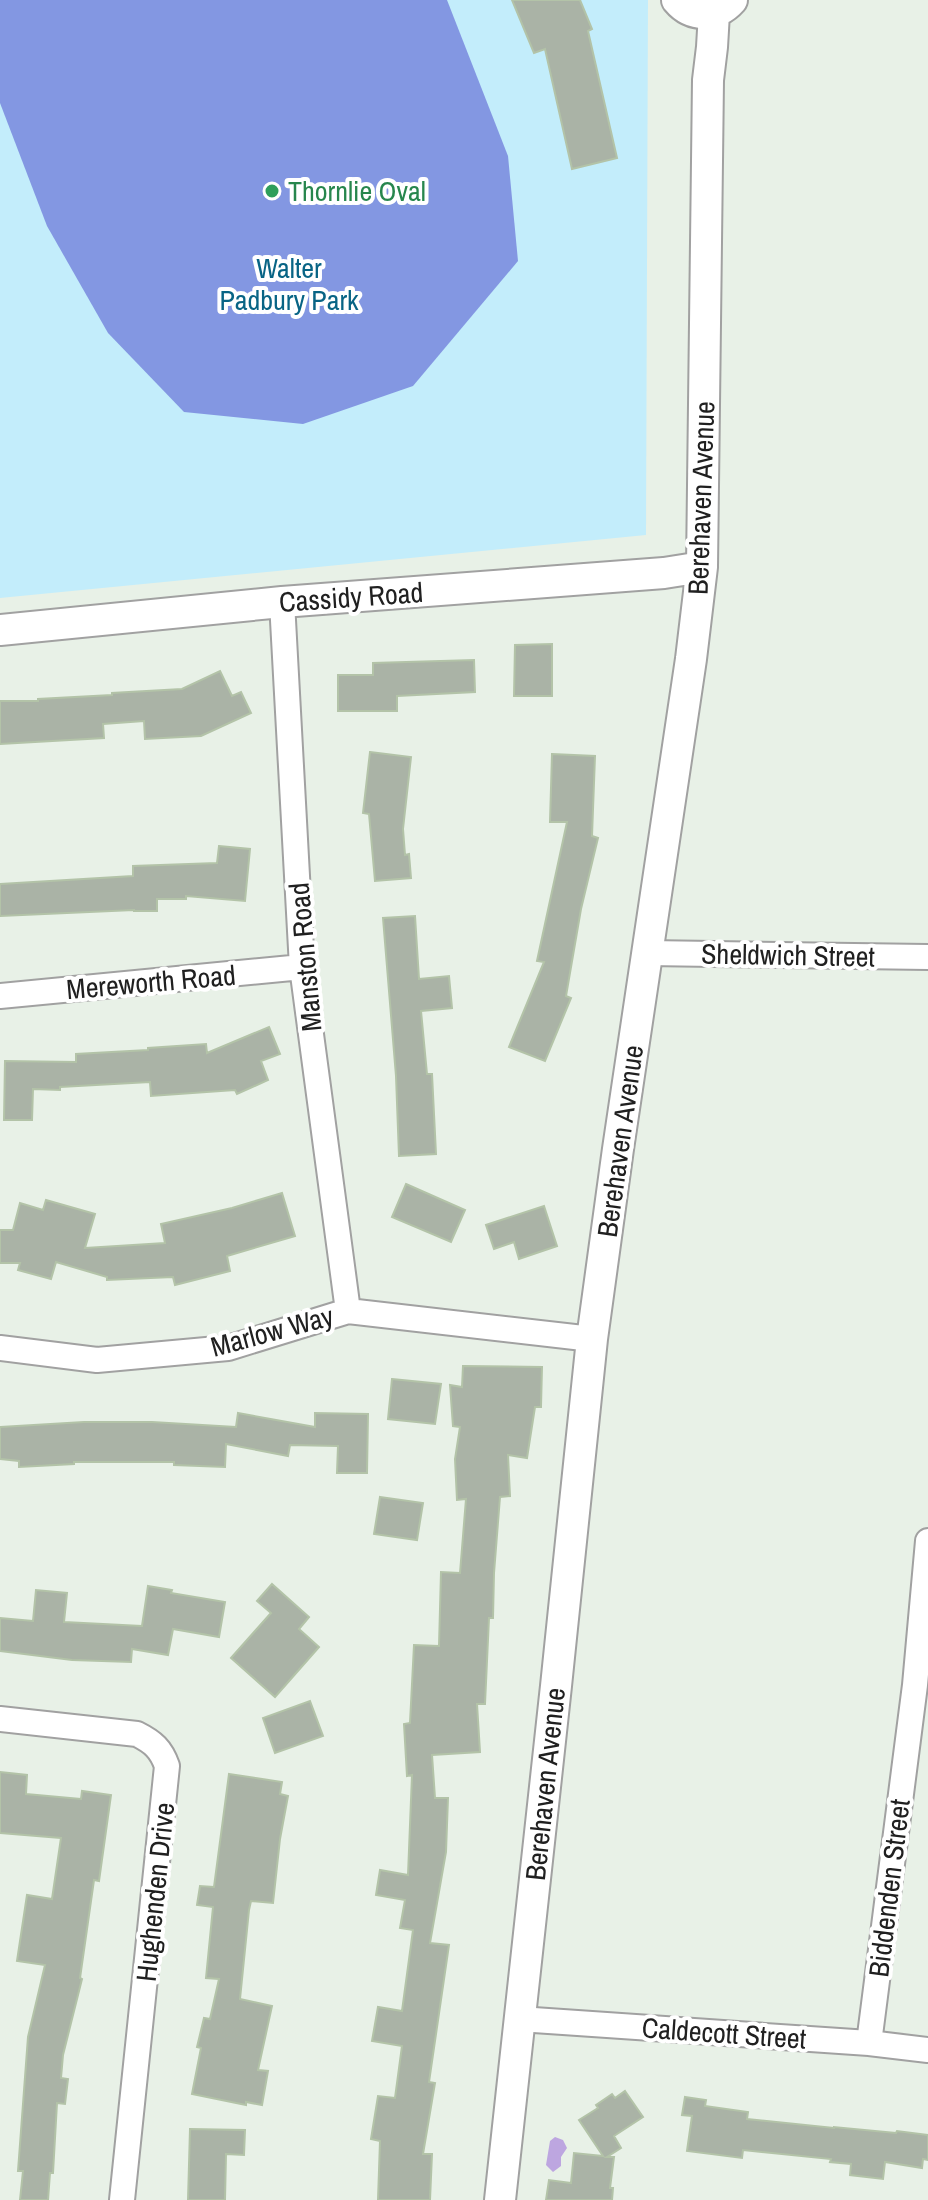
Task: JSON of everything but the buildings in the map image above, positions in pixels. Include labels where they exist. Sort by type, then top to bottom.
[{"type":"street","name":"Berehaven Avenue","points":[[500,2200],[592,1339],[702,567],[708,80],[712,47],[704,6]]},
{"type":"street","name":"Cassidy Road","points":[[0,630],[282,602],[664,573],[702,567]]},
{"type":"street","name":"Manston Road","points":[[282,602],[302,967],[348,1311]]},
{"type":"street","name":"Sheldwich Street","points":[[648,953],[928,957]]},
{"type":"street","name":"Mereworth Road","points":[[0,996],[302,967]]},
{"type":"street","name":"Marlow Way","points":[[0,1348],[97,1360],[228,1348],[348,1311],[592,1339]]},
{"type":"street","name":"Biddenden Street","points":[[869,2043],[922,1686],[928,1541]]},
{"type":"street","name":"Hughenden Drive","points":[[0,1719],[137,1734],[153,1742],[167,1766],[122,2200]]},
{"type":"street","name":"Caldecott Street","points":[[519,2019],[869,2043],[928,2050]]},
{"type":"green space","name":"Walter Padbury Park","points":[[0,0],[648,0],[646,535],[0,598]]},
{"type":"green space","name":"Thornlie Oval","points":[[0,0],[447,0],[508,156],[518,261],[413,386],[303,424],[184,412],[108,333],[47,226],[0,103]]},
{"type":"shaded area","points":[[555,2137],[563,2140],[567,2148],[561,2157],[561,2166],[553,2172],[546,2165],[550,2141]]},
{"type":"place","name":"Thornlie Oval","points":[[272,191]]}]
